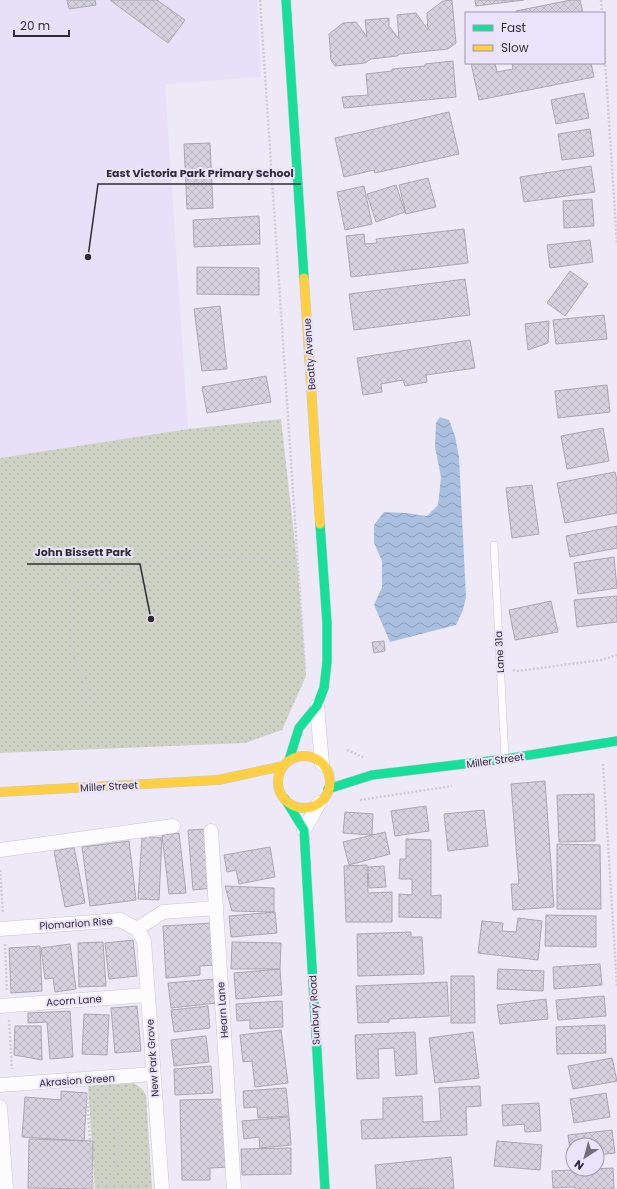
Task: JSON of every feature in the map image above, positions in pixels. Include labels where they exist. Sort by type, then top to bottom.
[{"type":"street","name":"Beatty Avenue","points":[[286,0],[327,622],[327,662],[324,688],[317,706],[299,728],[286,763]]},
{"type":"street","name":"Beatty Avenue","points":[[317,706],[323,766]]},
{"type":"street","name":"Miller Street","points":[[328,789],[372,775],[505,759],[617,741]]},
{"type":"street","points":[[304,830],[318,803],[324,797],[330,780],[323,766],[314,758],[305,756],[297,757],[286,763],[274,786],[285,799],[293,805],[302,807],[311,806],[318,803]]},
{"type":"street","name":"Miller Street","points":[[218,780],[286,763]]},
{"type":"street","points":[[323,766],[340,770]]},
{"type":"street","name":"Miller Street","points":[[354,772],[372,775]]},
{"type":"street","name":"Miller Street","points":[[0,792],[218,780],[248,783]]},
{"type":"street","name":"Sunbury Road","points":[[285,799],[304,830],[325,1189]]},
{"type":"street","points":[[0,850],[173,826]]},
{"type":"street","name":"Hearn Lane","points":[[211,831],[234,1189]]},
{"type":"street","points":[[137,929],[163,912],[216,908]]},
{"type":"street","name":"Plomarion Rise","points":[[2,929],[120,920],[137,929]]},
{"type":"street","name":"New Park Grove","points":[[137,929],[144,941],[162,1189]]},
{"type":"street","name":"Acorn Lane","points":[[4,1005],[148,995]]},
{"type":"street","name":"Akrasion Green","points":[[7,1085],[153,1074]]},
{"type":"street","points":[[0,1107],[6,1189]]},
{"type":"lane","name":"Lane 31a","points":[[494,545],[505,759]]},
{"type":"path","points":[[260,0],[306,676]]},
{"type":"path","points":[[601,0],[602,12]]},
{"type":"path","points":[[605,60],[617,244]]},
{"type":"path","points":[[37,552],[74,587],[95,585],[153,562],[201,554],[298,562]]},
{"type":"path","points":[[74,587],[71,643],[92,698]]},
{"type":"path","points":[[500,668],[518,671],[600,660],[617,655]]},
{"type":"path","points":[[603,764],[617,986]]},
{"type":"path","points":[[0,870],[7,1085]]},
{"type":"path","points":[[91,1079],[93,1189]]},
{"type":"path","points":[[91,1079],[111,1109],[119,1139],[116,1162],[106,1189]]},
{"type":"shaded area","points":[[0,0],[257,0],[261,77],[165,84],[188,429],[0,458]]},
{"type":"shaded area","points":[[281,419],[297,562],[306,676],[282,730],[245,743],[0,753],[0,458],[188,429]]},
{"type":"shaded area","points":[[134,1083],[142,1089],[146,1095],[152,1189],[95,1189],[88,1086]]},
{"type":"water","points":[[440,417],[449,420],[455,436],[459,457],[466,597],[463,610],[456,625],[390,642],[374,605],[382,587],[382,561],[374,543],[374,525],[384,512],[427,516],[438,505],[441,477],[435,447],[436,423]]},
{"type":"building","points":[[67,0],[95,0],[96,5],[69,9]]},
{"type":"building","points":[[110,0],[157,0],[185,20],[168,43]]},
{"type":"building","points":[[452,0],[456,43],[448,49],[400,54],[397,56],[371,59],[365,63],[335,66],[331,60],[329,34],[343,23],[356,22],[367,37],[365,20],[389,18],[389,26],[399,39],[397,15],[416,13],[428,30],[427,13],[443,1]]},
{"type":"building","points":[[475,0],[524,0],[476,6]]},
{"type":"building","points":[[571,0],[580,0],[583,12],[516,12]]},
{"type":"building","points":[[453,61],[456,97],[344,108],[342,97],[368,95],[366,74]]},
{"type":"building","points":[[471,64],[495,64],[497,72],[513,69],[512,64],[591,64],[594,77],[479,100]]},
{"type":"building","points":[[584,93],[589,118],[556,124],[551,100]]},
{"type":"building","points":[[449,112],[459,154],[375,173],[374,170],[344,177],[335,138]]},
{"type":"building","points":[[590,129],[594,156],[562,160],[558,134]]},
{"type":"building","points":[[210,143],[213,208],[187,209],[184,144]]},
{"type":"building","points":[[591,166],[595,192],[524,202],[520,177]]},
{"type":"building","points":[[428,178],[436,207],[406,214],[399,185]]},
{"type":"building","points":[[396,185],[405,212],[376,222],[367,194]]},
{"type":"building","points":[[364,186],[372,224],[345,230],[337,192]]},
{"type":"building","points":[[592,199],[594,226],[564,228],[563,201]]},
{"type":"building","points":[[259,216],[260,244],[194,247],[193,220]]},
{"type":"building","points":[[464,229],[468,263],[351,277],[346,236],[364,234],[365,244],[377,243],[376,239]]},
{"type":"building","points":[[590,240],[593,262],[550,268],[547,245]]},
{"type":"building","points":[[197,267],[259,268],[259,295],[197,294]]},
{"type":"building","points":[[570,271],[588,284],[565,316],[547,303]]},
{"type":"building","points":[[465,279],[470,315],[354,330],[349,294]]},
{"type":"building","points":[[220,306],[227,369],[202,371],[194,309]]},
{"type":"building","points":[[604,315],[607,339],[556,344],[553,320]]},
{"type":"building","points":[[549,321],[548,343],[528,350],[525,324]]},
{"type":"building","points":[[470,340],[475,368],[426,375],[427,382],[405,386],[403,380],[381,384],[382,392],[363,395],[357,358]]},
{"type":"building","points":[[266,376],[271,402],[207,413],[202,387]]},
{"type":"building","points":[[607,385],[610,412],[558,418],[555,391]]},
{"type":"building","points":[[603,428],[609,461],[567,469],[561,436]]},
{"type":"building","points":[[615,472],[617,480],[617,513],[565,523],[557,483]]},
{"type":"building","points":[[532,485],[539,534],[512,538],[506,488]]},
{"type":"building","points":[[617,526],[617,548],[570,557],[566,536]]},
{"type":"building","points":[[614,557],[617,588],[578,594],[574,563]]},
{"type":"building","points":[[617,596],[617,622],[577,627],[574,600]]},
{"type":"building","points":[[551,601],[558,632],[515,640],[509,610]]},
{"type":"building","points":[[384,641],[385,651],[374,653],[372,642]]},
{"type":"building","points":[[545,781],[554,907],[513,910],[511,884],[519,884],[511,784]]},
{"type":"building","points":[[594,794],[595,841],[559,842],[557,795]]},
{"type":"building","points":[[426,806],[429,831],[395,836],[391,811]]},
{"type":"building","points":[[484,810],[488,846],[448,851],[444,814]]},
{"type":"building","points":[[345,812],[373,814],[372,835],[343,833]]},
{"type":"building","points":[[207,829],[212,888],[193,890],[188,830]]},
{"type":"building","points":[[385,832],[390,854],[349,865],[343,842]]},
{"type":"building","points":[[179,833],[186,893],[169,894],[162,835]]},
{"type":"building","points":[[142,836],[162,838],[159,900],[138,899]]},
{"type":"building","points":[[406,839],[431,840],[431,896],[441,895],[441,918],[399,917],[399,894],[412,895],[412,879],[399,879],[400,859],[406,859]]},
{"type":"building","points":[[129,841],[136,900],[90,906],[82,847]]},
{"type":"building","points":[[557,844],[600,845],[601,909],[557,909]]},
{"type":"building","points":[[74,847],[85,903],[65,907],[54,851]]},
{"type":"building","points":[[270,847],[275,877],[239,884],[236,870],[227,872],[224,855]]},
{"type":"building","points":[[367,865],[368,893],[392,892],[392,922],[346,922],[344,866]]},
{"type":"building","points":[[384,866],[386,887],[369,888],[368,867]]},
{"type":"building","points":[[225,886],[274,888],[274,912],[232,911]]},
{"type":"building","points":[[275,912],[277,933],[231,937],[229,916]]},
{"type":"building","points":[[546,915],[596,916],[596,947],[545,946]]},
{"type":"building","points":[[518,918],[542,921],[538,960],[478,953],[482,921],[503,923],[502,931],[516,932]]},
{"type":"building","points":[[213,923],[216,965],[200,966],[200,975],[166,978],[163,926]]},
{"type":"building","points":[[411,932],[411,937],[422,937],[424,974],[358,976],[357,934]]},
{"type":"building","points":[[133,940],[137,976],[109,979],[105,943]]},
{"type":"building","points":[[103,942],[106,986],[79,987],[78,943]]},
{"type":"building","points":[[232,942],[281,943],[280,969],[231,969]]},
{"type":"building","points":[[70,944],[76,989],[55,992],[53,978],[45,979],[41,948]]},
{"type":"building","points":[[40,946],[42,991],[11,993],[9,948]]},
{"type":"building","points":[[600,964],[602,985],[554,989],[553,967]]},
{"type":"building","points":[[280,969],[282,995],[236,999],[234,973]]},
{"type":"building","points":[[498,969],[544,971],[543,991],[497,989]]},
{"type":"building","points":[[451,976],[474,976],[475,1023],[451,1023]]},
{"type":"building","points":[[215,979],[217,1003],[171,1008],[168,983]]},
{"type":"building","points":[[447,982],[449,1016],[389,1019],[389,1022],[358,1023],[356,986]]},
{"type":"building","points":[[604,996],[606,1016],[558,1020],[556,1000]]},
{"type":"building","points":[[546,999],[548,1019],[500,1024],[497,1005]]},
{"type":"building","points":[[282,1001],[283,1027],[250,1029],[250,1020],[237,1021],[236,1004]]},
{"type":"building","points":[[137,1006],[141,1051],[115,1053],[111,1008]]},
{"type":"building","points":[[208,1006],[210,1028],[174,1032],[171,1010]]},
{"type":"building","points":[[70,1011],[73,1057],[50,1059],[47,1022],[28,1023],[28,1013]]},
{"type":"building","points":[[84,1014],[109,1015],[107,1055],[82,1054]]},
{"type":"building","points":[[605,1025],[606,1053],[557,1054],[556,1027]]},
{"type":"building","points":[[15,1026],[41,1026],[42,1060],[14,1055]]},
{"type":"building","points":[[281,1030],[288,1083],[255,1087],[252,1061],[243,1062],[240,1035]]},
{"type":"building","points":[[415,1032],[417,1074],[396,1076],[394,1048],[378,1049],[379,1078],[357,1079],[355,1035]]},
{"type":"building","points":[[473,1032],[479,1078],[435,1083],[429,1038]]},
{"type":"building","points":[[206,1036],[209,1062],[174,1066],[171,1040]]},
{"type":"building","points":[[612,1058],[617,1081],[573,1089],[568,1066]]},
{"type":"building","points":[[211,1066],[213,1093],[175,1095],[174,1069]]},
{"type":"building","points":[[480,1086],[481,1106],[466,1107],[467,1135],[362,1139],[361,1120],[383,1119],[383,1098],[422,1096],[423,1122],[441,1121],[439,1088]]},
{"type":"building","points":[[286,1088],[289,1116],[258,1118],[257,1107],[244,1108],[243,1091]]},
{"type":"building","points":[[61,1091],[87,1093],[84,1141],[22,1137],[25,1097],[61,1100]]},
{"type":"building","points":[[606,1093],[610,1117],[574,1123],[570,1099]]},
{"type":"building","points":[[224,1099],[229,1167],[210,1168],[210,1180],[182,1180],[180,1100]]},
{"type":"building","points":[[539,1103],[541,1131],[525,1132],[524,1124],[503,1126],[502,1105]]},
{"type":"building","points":[[289,1117],[291,1145],[260,1148],[259,1137],[244,1139],[242,1121]]},
{"type":"building","points":[[612,1130],[615,1153],[605,1154],[605,1137],[568,1137],[568,1135]]},
{"type":"building","points":[[29,1139],[93,1141],[92,1189],[28,1188]]},
{"type":"building","points":[[497,1141],[542,1145],[540,1170],[494,1166]]},
{"type":"building","points":[[291,1148],[291,1174],[242,1175],[241,1149]]},
{"type":"building","points":[[451,1157],[454,1189],[377,1189],[375,1165]]},
{"type":"building","points":[[605,1168],[613,1168],[614,1189],[575,1189],[575,1187],[553,1188],[552,1171],[565,1170],[565,1177],[605,1177]]},
{"type":"traffic: fast","points":[[286,0],[304,278]]},
{"type":"traffic: fast","points":[[289,760],[299,728],[317,706],[324,688],[327,662],[327,623],[320,524]]},
{"type":"traffic: fast","points":[[328,789],[372,775],[505,759],[617,741]]},
{"type":"traffic: fast","points":[[285,799],[304,830],[325,1189]]},
{"type":"traffic: slow","points":[[304,278],[320,524]]},
{"type":"traffic: slow","points":[[304,756],[314,758],[322,764],[328,772],[330,782],[328,792],[322,800],[314,806],[304,808],[294,806],[286,800],[280,792],[278,782],[280,772],[286,764],[294,758],[304,756]]},
{"type":"traffic: slow","points":[[0,792],[218,780],[283,766]]},
{"type":"place","name":"East Victoria Park Primary School","points":[[88,257]]},
{"type":"place","name":"John Bissett Park","points":[[151,619]]}]
